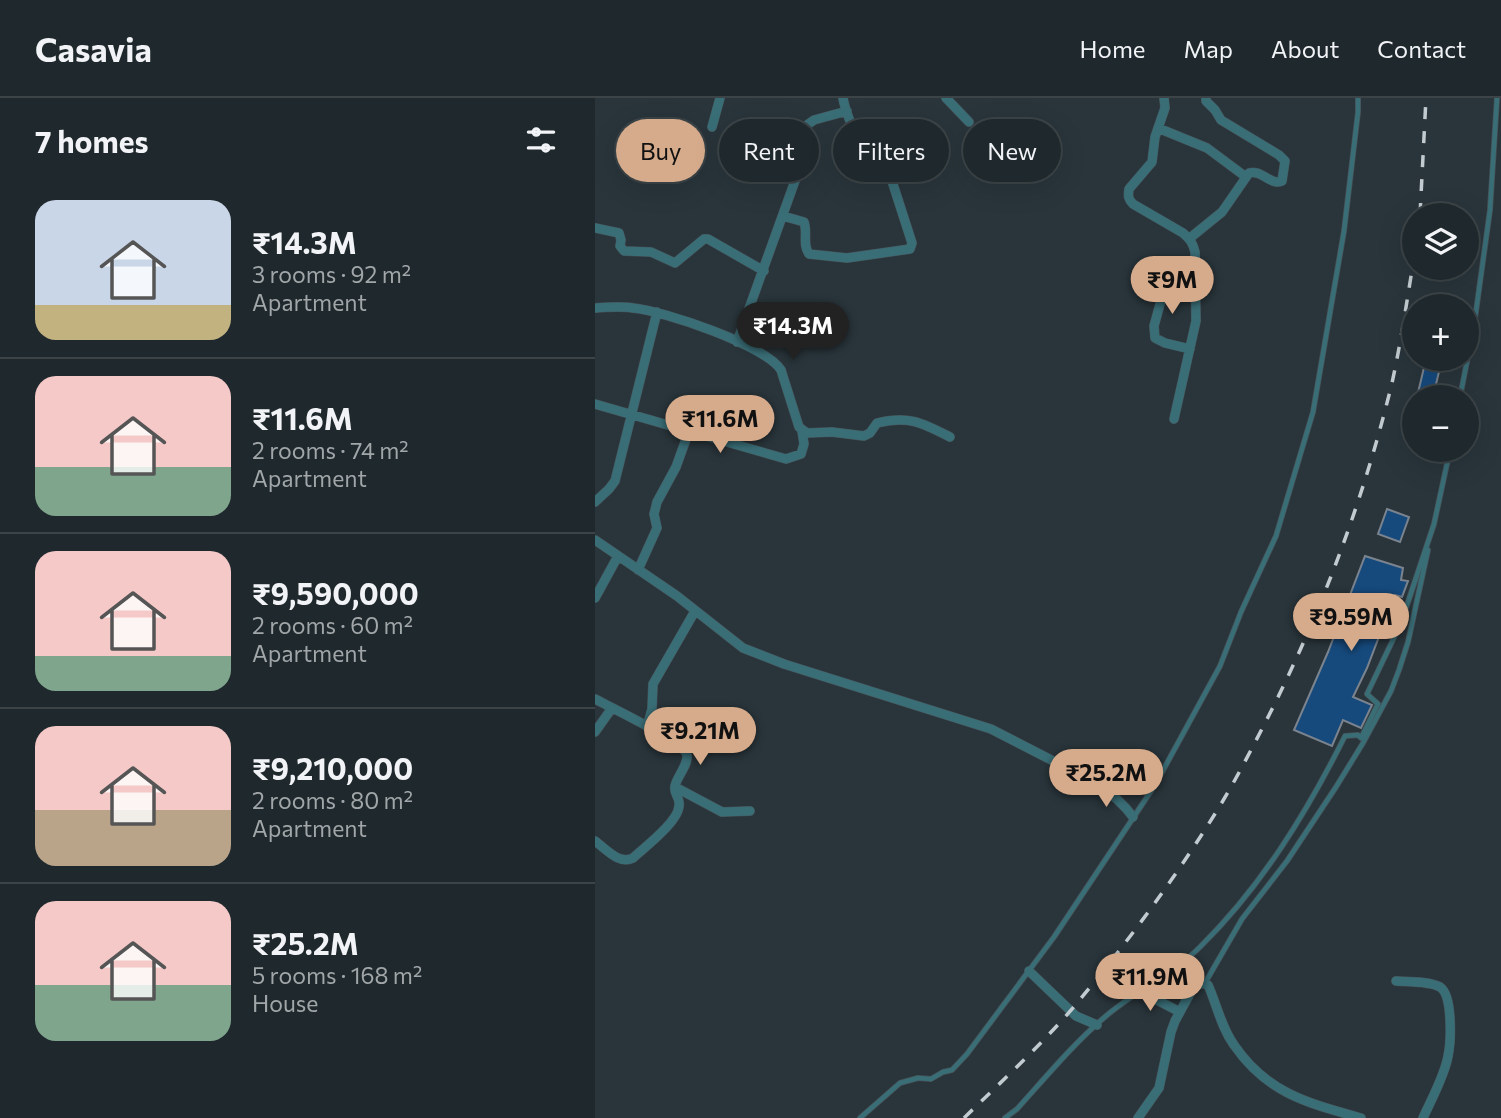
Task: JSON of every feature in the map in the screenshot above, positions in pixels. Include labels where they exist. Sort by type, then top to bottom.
[{"type":"street","points":[[712,127],[720,98]]},
{"type":"street","points":[[783,216],[804,222],[805,247],[809,254],[847,258],[910,249],[912,246],[891,178],[870,161],[857,137],[843,98]]},
{"type":"street","points":[[946,98],[966,119]]},
{"type":"street","points":[[1164,98],[1164,108],[1153,143],[1152,162],[1129,189],[1129,200],[1183,233],[1193,244],[1195,252],[1196,321],[1174,419]]},
{"type":"street","points":[[1189,239],[1222,212],[1249,173],[1253,171],[1280,183],[1285,161],[1221,120],[1206,98]]},
{"type":"street","points":[[737,342],[796,178],[807,125],[814,120],[847,111]]},
{"type":"street","points":[[1158,128],[1207,148],[1246,177]]},
{"type":"street","points":[[595,228],[619,233],[620,246],[624,251],[651,252],[675,263],[704,239],[708,239],[764,271]]},
{"type":"street","points":[[1168,275],[1154,326],[1155,338],[1190,349]]},
{"type":"street","points":[[595,308],[632,307],[657,312],[710,330],[768,357],[777,363],[781,370],[804,443],[801,454],[786,459],[595,404]]},
{"type":"street","points":[[595,502],[615,481],[657,312]]},
{"type":"street","points":[[802,431],[860,436],[870,433],[877,423],[905,419],[923,423],[950,436]]},
{"type":"street","points":[[638,570],[657,528],[657,502],[676,467],[689,431]]},
{"type":"street","points":[[595,540],[743,648],[784,664],[991,729],[1096,783],[1111,793],[1133,817]]},
{"type":"street","points":[[595,598],[618,556]]},
{"type":"street","points":[[647,726],[652,709],[653,684],[695,611]]},
{"type":"street","points":[[595,699],[678,744],[687,755],[675,788],[680,804],[675,818],[633,858],[620,860],[595,841]]},
{"type":"street","points":[[595,732],[612,708]]},
{"type":"street","points":[[675,788],[722,812],[750,811]]},
{"type":"street","points":[[1029,971],[1076,1016],[1097,1025]]},
{"type":"street","points":[[1397,981],[1441,987],[1448,1001],[1448,1056],[1423,1118]]},
{"type":"street","points":[[1137,1118],[1160,1088],[1171,1032],[1180,1012],[1195,986],[1205,983],[1233,1044],[1263,1077],[1281,1091],[1298,1099],[1361,1118]]},
{"type":"street","points":[[1142,989],[1149,998],[1180,1012]]},
{"type":"lane","points":[[860,1118],[900,1083],[931,1079],[951,1070],[967,1054],[1054,937],[1154,785],[1220,666],[1276,536],[1313,412],[1344,231],[1358,98]]},
{"type":"lane","points":[[1462,385],[1474,326],[1490,210],[1497,98]]},
{"type":"lane","points":[[1205,983],[1242,919],[1287,861],[1336,787],[1391,691],[1408,642],[1447,462]]},
{"type":"lane","points":[[1005,1118],[1017,1109],[1078,1041],[1105,1016],[1176,968],[1199,948],[1236,909],[1289,838],[1345,736],[1361,738],[1378,704],[1367,694],[1401,623],[1434,524]]},
{"type":"building","points":[[1423,371],[1439,371],[1436,385],[1420,385]]},
{"type":"building","points":[[1387,509],[1409,517],[1400,542],[1378,534]]},
{"type":"building","points":[[1365,556],[1403,568],[1401,580],[1408,581],[1402,597],[1395,595],[1353,697],[1372,705],[1361,728],[1343,720],[1332,746],[1294,730]]},
{"type":"railway","points":[[1421,203],[1426,98]]},
{"type":"railway","points":[[964,1118],[1046,1037],[1110,963],[1197,842],[1252,748],[1304,642],[1354,515],[1392,383],[1410,280]]}]
